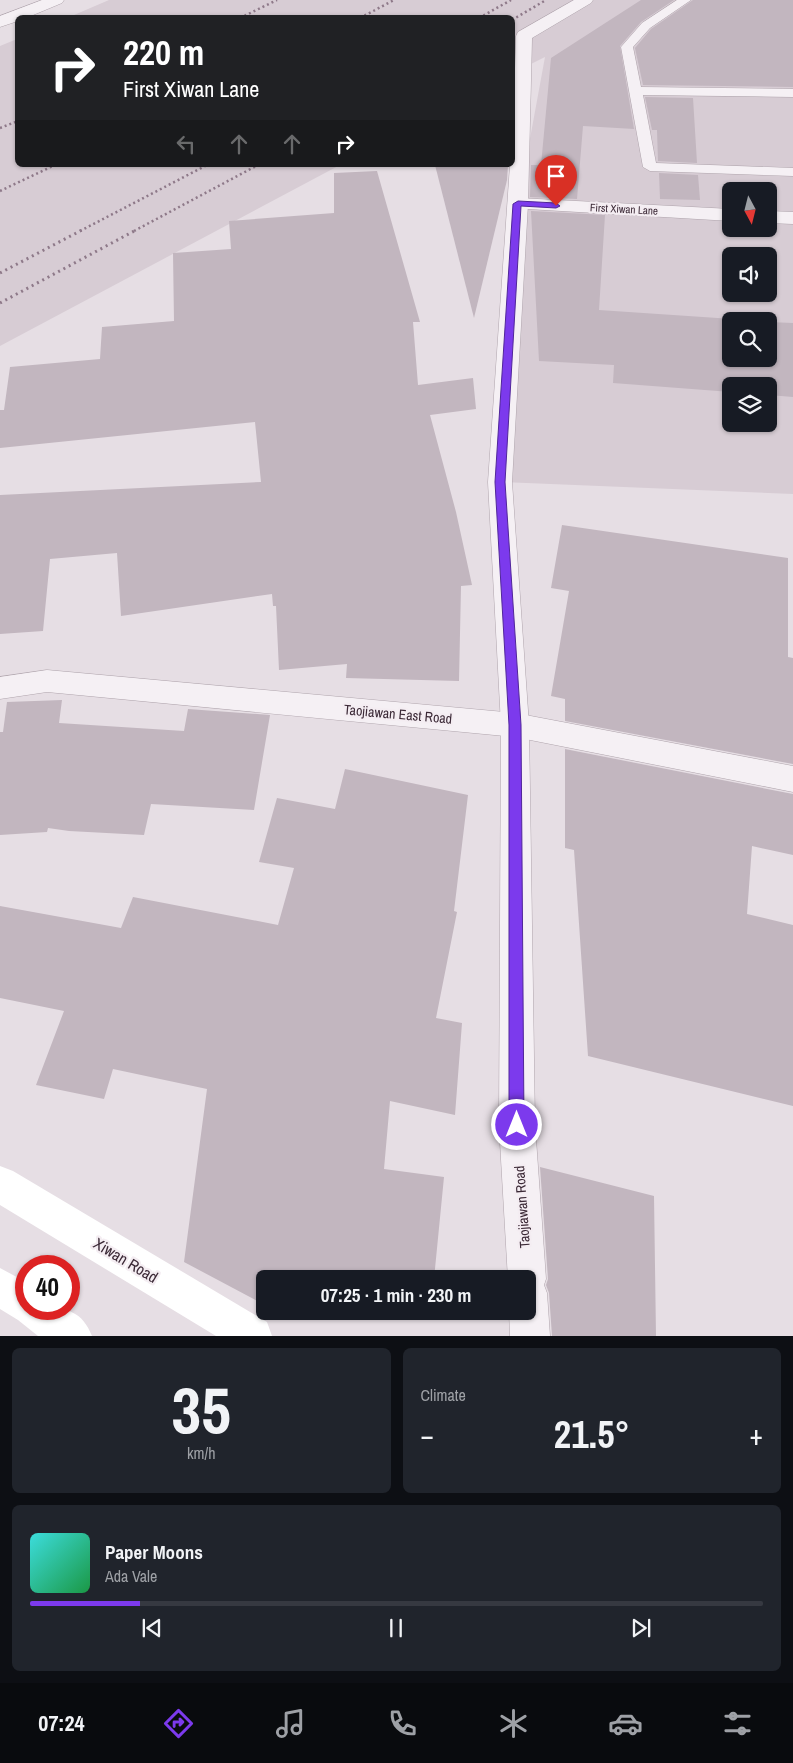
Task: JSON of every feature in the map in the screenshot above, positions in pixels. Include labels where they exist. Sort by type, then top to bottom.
[{"type":"main road","name":"Xiwan Road","points":[[0,1184],[253,1336]]},
{"type":"main road","points":[[0,1287],[15,1297]]},
{"type":"main road","points":[[49,1320],[73,1336]]},
{"type":"street","points":[[18,15],[56,0]]},
{"type":"street","name":"Taojiawan Road","points":[[526,1270],[517,1125],[515,725],[500,482],[518,204],[524,36],[585,0]]},
{"type":"street","points":[[0,22],[15,16]]},
{"type":"street","name":"First Xiwan Lane","points":[[518,204],[722,215]]},
{"type":"street","points":[[778,217],[793,218]]},
{"type":"street","name":"Taojiawan East Road","points":[[0,688],[47,681],[515,725],[793,779]]},
{"type":"street","points":[[529,1320],[530,1336]]},
{"type":"lane","points":[[685,0],[654,17],[635,34],[627,47],[650,167],[793,172]]},
{"type":"lane","points":[[635,91],[793,93]]},
{"type":"shaded area","points":[[109,0],[793,0],[793,494],[500,482],[518,204],[545,57],[515,72],[515,15],[74,15]]},
{"type":"shaded area","points":[[15,40],[15,167],[336,167],[0,346],[0,46]]},
{"type":"building","points":[[641,0],[674,0],[641,22],[620,46],[634,129],[583,126],[577,199],[530,197],[531,165],[541,165],[551,58]]},
{"type":"building","points":[[693,0],[793,0],[793,87],[643,85],[635,48],[651,29]]},
{"type":"building","points":[[645,97],[693,98],[697,163],[658,161],[657,130],[652,130]]},
{"type":"building","points":[[436,167],[508,167],[507,180],[474,318]]},
{"type":"building","points":[[377,171],[420,322],[413,322],[418,385],[473,378],[476,409],[430,415],[456,512],[472,585],[461,586],[459,681],[346,678],[347,664],[279,670],[276,606],[273,606],[272,594],[121,616],[117,553],[50,559],[43,631],[0,634],[0,495],[261,482],[255,422],[0,448],[0,410],[4,410],[10,367],[100,359],[102,327],[174,321],[173,253],[231,249],[229,221],[334,213],[334,173]]},
{"type":"building","points":[[659,173],[698,175],[700,200],[660,199]]},
{"type":"building","points":[[531,211],[605,215],[599,310],[722,318],[722,367],[777,367],[777,322],[793,323],[793,397],[777,396],[777,377],[722,377],[722,391],[613,383],[614,365],[539,361]]},
{"type":"building","points":[[562,525],[788,558],[788,657],[793,658],[793,764],[565,721],[565,699],[551,696],[569,591],[551,588]]},
{"type":"building","points":[[62,700],[59,723],[184,731],[188,709],[270,715],[254,810],[151,804],[144,835],[48,828],[47,832],[0,835],[0,732],[3,732],[7,702]]},
{"type":"building","points":[[565,749],[793,794],[793,855],[752,846],[747,914],[793,925],[793,1106],[588,1056],[574,850],[565,848]]},
{"type":"building","points":[[345,769],[468,795],[454,911],[457,912],[436,1018],[462,1023],[455,1115],[390,1101],[384,1169],[444,1177],[435,1270],[256,1270],[256,1300],[184,1262],[207,1089],[113,1069],[104,1099],[36,1085],[64,1011],[0,998],[0,906],[121,928],[133,897],[278,925],[294,868],[259,862],[277,798],[335,809]]},
{"type":"building","points":[[540,1167],[654,1196],[656,1336],[552,1336],[549,1293],[546,1285],[548,1279]]},
{"type":"railway","points":[[246,15],[277,0]]},
{"type":"railway","points":[[366,15],[394,0]]},
{"type":"railway","points":[[484,15],[511,0]]},
{"type":"railway","points":[[515,18],[546,0]]},
{"type":"railway","points":[[0,128],[15,122]]},
{"type":"railway","points":[[0,191],[51,167]]},
{"type":"railway","points":[[80,231],[203,167]]},
{"type":"railway","points":[[134,231],[254,167]]},
{"type":"railway","points":[[0,273],[82,230]]},
{"type":"railway","points":[[0,303],[136,230]]},
{"type":"route","points":[[517,1125],[515,725],[500,482],[518,204],[556,206]]}]
